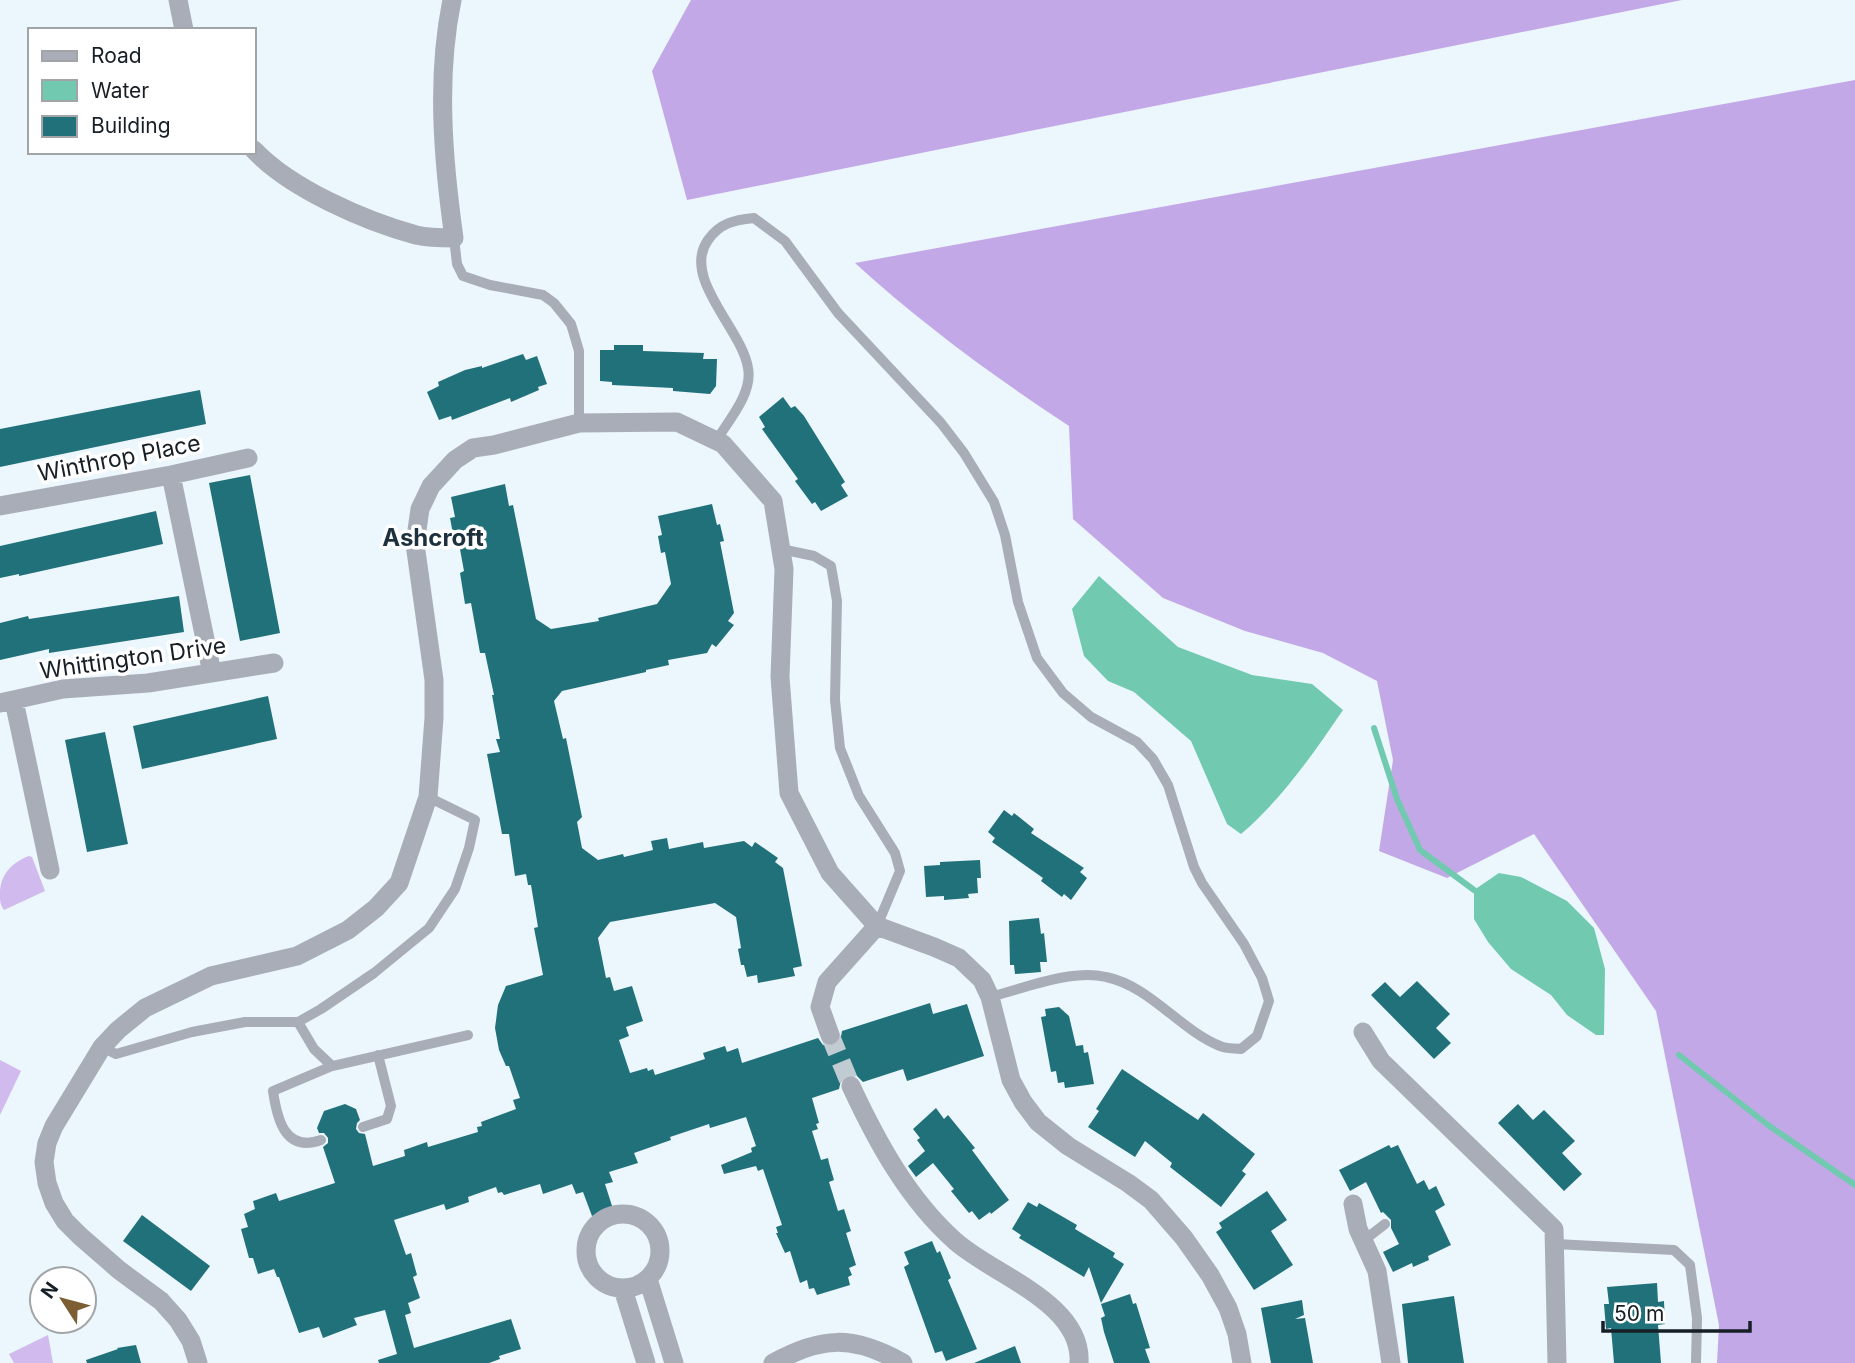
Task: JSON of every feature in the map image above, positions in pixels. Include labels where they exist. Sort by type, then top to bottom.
[{"type":"street","points":[[178,0],[184,28]]},
{"type":"street","points":[[256,152],[281,173],[309,191],[350,211],[417,235],[454,238],[442,104],[443,56],[452,0]]},
{"type":"street","points":[[198,1363],[191,1341],[178,1320],[161,1301],[119,1270],[72,1228],[54,1203],[44,1162],[50,1135],[102,1047],[145,1008],[211,976],[298,956],[348,930],[376,908],[399,883],[428,797],[434,680],[415,544],[420,509],[431,486],[456,460],[473,448],[579,423],[677,422],[723,444],[773,501],[784,569],[780,677],[789,793],[830,873],[877,926],[959,958],[982,979],[990,997],[1011,1080],[1023,1102],[1038,1122],[1068,1146],[1151,1200],[1184,1238],[1210,1275],[1228,1308],[1237,1334],[1242,1363]]},
{"type":"street","name":"Winthrop Place","points":[[0,506],[248,458]]},
{"type":"street","points":[[171,475],[212,673]]},
{"type":"street","name":"Whittington Drive","points":[[7,702],[63,689],[148,683],[274,663]]},
{"type":"street","points":[[7,702],[50,870]]},
{"type":"street","points":[[830,1034],[820,1007],[827,982],[877,926]]},
{"type":"street","points":[[1363,1032],[1381,1061],[1554,1229],[1556,1363]]},
{"type":"street","points":[[851,1086],[879,1144],[928,1214],[972,1254],[1057,1310],[1069,1324],[1077,1340],[1079,1363]]},
{"type":"street","points":[[1353,1204],[1358,1229],[1377,1270],[1391,1363]]},
{"type":"street","points":[[622,1214],[635,1216],[655,1231],[660,1244],[660,1257],[656,1269],[648,1279],[624,1289],[611,1287],[599,1280],[586,1259],[590,1233],[598,1223],[610,1216],[622,1214]]},
{"type":"street","points":[[648,1279],[674,1363]]},
{"type":"street","points":[[624,1289],[646,1363]]},
{"type":"street","points":[[773,1363],[806,1346],[826,1342],[850,1343],[903,1363]]},
{"type":"lane","points":[[716,441],[749,383],[748,368],[741,344],[715,302],[700,270],[701,250],[715,230],[732,220],[754,218],[785,241],[838,313],[941,423],[964,453],[994,502],[1005,535],[1018,602],[1037,658],[1063,693],[1091,717],[1137,742],[1153,759],[1168,785],[1202,883],[1244,944],[1262,978],[1269,1001],[1257,1036],[1241,1049],[1221,1047],[1166,1008],[1129,986],[1106,977],[1077,975],[990,997]]},
{"type":"lane","points":[[454,238],[457,264],[463,275],[490,285],[543,295],[554,303],[571,324],[579,351],[579,423]]},
{"type":"lane","points":[[781,549],[814,556],[831,566],[836,601],[835,700],[841,748],[859,796],[895,853],[900,871],[877,926]]},
{"type":"lane","points":[[102,1047],[116,1054],[192,1032],[245,1022],[298,1022],[374,972],[429,928],[455,889],[469,848],[475,820],[428,797]]},
{"type":"lane","points":[[298,1022],[314,1049],[332,1066]]},
{"type":"lane","points":[[321,1140],[311,1144],[298,1143],[285,1131],[276,1110],[273,1091],[332,1066],[468,1035]]},
{"type":"lane","points":[[363,1127],[387,1119],[391,1106],[378,1055]]},
{"type":"lane","points":[[1363,1241],[1385,1224]]},
{"type":"lane","points":[[1555,1244],[1674,1250],[1690,1265],[1697,1318],[1696,1363]]},
{"type":"shaded area","points":[[691,0],[1682,0],[687,200],[652,71]]},
{"type":"shaded area","points":[[1855,80],[1855,1363],[1717,1363],[1719,1325],[1656,1011],[1534,834],[1447,878],[1379,851],[1393,760],[1377,681],[1323,653],[1245,631],[1163,598],[1073,519],[1069,426],[959,349],[855,263]]},
{"type":"shaded area","points":[[32,857],[45,891],[4,910],[0,894],[4,875],[17,862]]},
{"type":"shaded area","points":[[0,1060],[21,1071],[0,1115]]},
{"type":"shaded area","points":[[48,1335],[53,1363],[14,1363],[9,1354]]},
{"type":"water","points":[[1099,576],[1178,647],[1252,675],[1312,684],[1343,710],[1283,791],[1241,834],[1227,824],[1191,741],[1134,692],[1108,681],[1084,656],[1072,609]]},
{"type":"water","points":[[1499,873],[1521,877],[1567,901],[1594,928],[1605,969],[1604,1035],[1596,1035],[1567,1015],[1551,995],[1511,969],[1488,942],[1474,919],[1474,890]]},
{"type":"building","points":[[614,345],[643,345],[643,351],[704,353],[703,359],[717,359],[716,386],[710,394],[673,391],[673,388],[612,385],[612,382],[600,381],[600,350],[614,350]]},
{"type":"building","points":[[523,354],[526,360],[537,356],[547,384],[511,402],[510,398],[452,420],[451,416],[439,420],[427,392],[439,386],[438,382],[465,370],[482,368]]},
{"type":"building","points":[[200,390],[206,424],[0,467],[0,429]]},
{"type":"building","points":[[783,397],[791,408],[795,406],[804,416],[845,482],[841,485],[848,496],[821,511],[815,502],[812,504],[795,481],[798,479],[762,429],[765,427],[759,417]]},
{"type":"building","points":[[250,475],[280,633],[240,641],[209,483]]},
{"type":"building","points":[[505,484],[509,506],[513,505],[536,619],[551,629],[599,621],[598,618],[657,604],[671,584],[665,552],[661,553],[658,536],[662,535],[658,516],[712,504],[724,541],[720,542],[734,613],[728,621],[734,625],[716,647],[712,644],[707,653],[668,660],[669,665],[646,672],[562,691],[554,701],[563,739],[566,738],[582,817],[577,822],[582,848],[598,860],[653,850],[651,841],[667,838],[669,849],[703,842],[704,848],[744,841],[752,847],[755,842],[778,858],[775,862],[783,868],[802,966],[793,968],[795,976],[758,983],[757,975],[747,977],[738,949],[741,948],[736,917],[715,903],[610,922],[598,938],[606,978],[610,977],[614,991],[632,986],[643,1021],[626,1027],[629,1036],[619,1040],[630,1073],[647,1068],[648,1071],[653,1069],[655,1075],[705,1059],[703,1053],[725,1046],[727,1052],[738,1048],[742,1063],[818,1038],[823,1045],[833,1047],[840,1042],[842,1031],[930,1003],[933,1014],[967,1004],[984,1056],[907,1081],[903,1069],[863,1082],[857,1076],[846,1075],[841,1080],[839,1089],[812,1098],[819,1123],[816,1124],[818,1129],[812,1131],[821,1160],[828,1158],[834,1180],[829,1182],[838,1211],[844,1209],[851,1231],[846,1233],[856,1265],[849,1268],[852,1275],[848,1277],[850,1285],[817,1295],[814,1288],[809,1289],[807,1280],[800,1283],[790,1251],[785,1253],[776,1233],[776,1227],[782,1225],[763,1169],[758,1171],[756,1166],[724,1174],[721,1165],[752,1152],[751,1148],[756,1146],[746,1117],[710,1128],[709,1124],[634,1153],[638,1163],[609,1172],[613,1182],[605,1184],[613,1209],[592,1216],[583,1192],[576,1194],[572,1184],[543,1194],[540,1184],[504,1195],[502,1192],[498,1193],[496,1187],[468,1197],[469,1202],[446,1210],[444,1204],[394,1220],[406,1255],[411,1253],[417,1275],[413,1277],[420,1298],[408,1303],[411,1313],[405,1315],[414,1348],[511,1319],[521,1349],[499,1356],[500,1359],[489,1363],[379,1363],[378,1360],[397,1354],[385,1310],[354,1318],[357,1325],[323,1338],[319,1327],[299,1333],[279,1277],[274,1269],[258,1274],[253,1258],[249,1258],[241,1229],[248,1227],[244,1214],[255,1209],[253,1201],[276,1193],[279,1201],[335,1183],[323,1147],[328,1143],[328,1138],[324,1133],[319,1133],[317,1128],[324,1111],[345,1104],[356,1109],[360,1120],[356,1129],[365,1134],[373,1166],[405,1156],[404,1150],[427,1142],[428,1147],[478,1132],[477,1127],[482,1126],[481,1122],[516,1109],[513,1100],[520,1098],[509,1066],[506,1066],[499,1050],[495,1028],[498,1005],[506,986],[543,975],[534,928],[538,927],[531,885],[528,885],[526,874],[515,876],[509,834],[502,834],[487,754],[500,752],[496,739],[500,739],[494,695],[485,653],[480,653],[471,603],[465,604],[460,573],[464,571],[457,533],[453,534],[450,518],[455,517],[451,497]]},
{"type":"building","points":[[156,511],[163,544],[0,578],[0,546]]},
{"type":"building","points":[[179,596],[184,632],[49,653],[49,649],[0,660],[0,623],[28,616],[29,619]]},
{"type":"building","points":[[268,696],[277,739],[142,769],[133,726]]},
{"type":"building","points":[[105,732],[128,844],[87,852],[65,740]]},
{"type":"building","points":[[1004,810],[1012,816],[1014,813],[1034,829],[1031,833],[1084,868],[1080,872],[1087,878],[1071,900],[1064,894],[1062,897],[1041,881],[1043,878],[992,842],[995,838],[988,832]]},
{"type":"building","points":[[980,860],[978,893],[968,894],[969,898],[944,900],[944,896],[926,897],[924,866],[940,865],[940,862]]},
{"type":"building","points":[[1039,918],[1041,934],[1044,933],[1047,962],[1040,962],[1041,972],[1015,974],[1014,965],[1010,965],[1009,921]]},
{"type":"building","points":[[1417,981],[1450,1014],[1436,1028],[1451,1043],[1434,1059],[1371,995],[1385,982],[1400,997]]},
{"type":"building","points":[[1059,1007],[1069,1016],[1076,1046],[1083,1045],[1084,1053],[1088,1052],[1094,1084],[1065,1088],[1064,1082],[1058,1083],[1056,1071],[1051,1072],[1041,1017],[1046,1016],[1045,1009]]},
{"type":"building","points":[[1122,1069],[1198,1120],[1203,1113],[1255,1154],[1242,1171],[1246,1174],[1221,1207],[1170,1167],[1172,1163],[1145,1141],[1135,1157],[1088,1127],[1099,1111],[1096,1109]]},
{"type":"building","points":[[1518,1104],[1533,1120],[1544,1110],[1575,1141],[1562,1153],[1582,1174],[1564,1191],[1498,1123]]},
{"type":"building","points":[[936,1108],[944,1119],[948,1115],[975,1148],[972,1150],[1009,1200],[979,1220],[972,1211],[969,1213],[951,1191],[954,1189],[933,1163],[916,1177],[908,1166],[925,1151],[913,1129]]},
{"type":"building","points":[[1389,1145],[1391,1148],[1398,1145],[1417,1184],[1424,1180],[1429,1190],[1436,1186],[1445,1205],[1435,1211],[1451,1245],[1428,1256],[1429,1260],[1413,1267],[1412,1263],[1393,1272],[1383,1252],[1399,1244],[1391,1228],[1391,1220],[1381,1213],[1366,1182],[1350,1191],[1339,1170]]},
{"type":"building","points":[[1267,1191],[1287,1220],[1271,1231],[1293,1265],[1254,1290],[1216,1232],[1222,1228],[1219,1223]]},
{"type":"building","points":[[1028,1202],[1037,1207],[1039,1203],[1077,1225],[1075,1229],[1115,1253],[1113,1257],[1124,1264],[1101,1303],[1089,1267],[1084,1277],[1019,1238],[1021,1235],[1012,1229]]},
{"type":"building","points":[[142,1215],[210,1266],[191,1291],[123,1241]]},
{"type":"building","points":[[932,1241],[937,1253],[940,1251],[951,1278],[948,1280],[977,1349],[946,1361],[942,1351],[935,1353],[904,1267],[909,1264],[904,1252]]},
{"type":"building","points":[[1657,1283],[1658,1302],[1664,1301],[1665,1324],[1658,1325],[1661,1363],[1614,1363],[1611,1328],[1606,1329],[1604,1304],[1609,1304],[1607,1287]]},
{"type":"building","points":[[1130,1294],[1133,1304],[1136,1303],[1150,1348],[1145,1349],[1150,1363],[1114,1363],[1104,1332],[1101,1318],[1105,1316],[1101,1304]]},
{"type":"building","points":[[1454,1296],[1464,1363],[1408,1363],[1402,1304]]},
{"type":"building","points":[[1302,1300],[1304,1315],[1295,1319],[1305,1318],[1313,1363],[1271,1363],[1261,1308]]},
{"type":"building","points":[[136,1345],[141,1363],[87,1363],[86,1360],[117,1348]]},
{"type":"building","points":[[1015,1346],[1021,1363],[974,1363]]},
{"type":"waterway","points":[[1374,728],[1397,799],[1420,850],[1474,890]]},
{"type":"waterway","points":[[1679,1055],[1768,1125],[1855,1185]]},
{"type":"tunnel","points":[[830,1035],[851,1086]]},
{"type":"district","name":"Ashcroft","points":[[433,538]]}]
